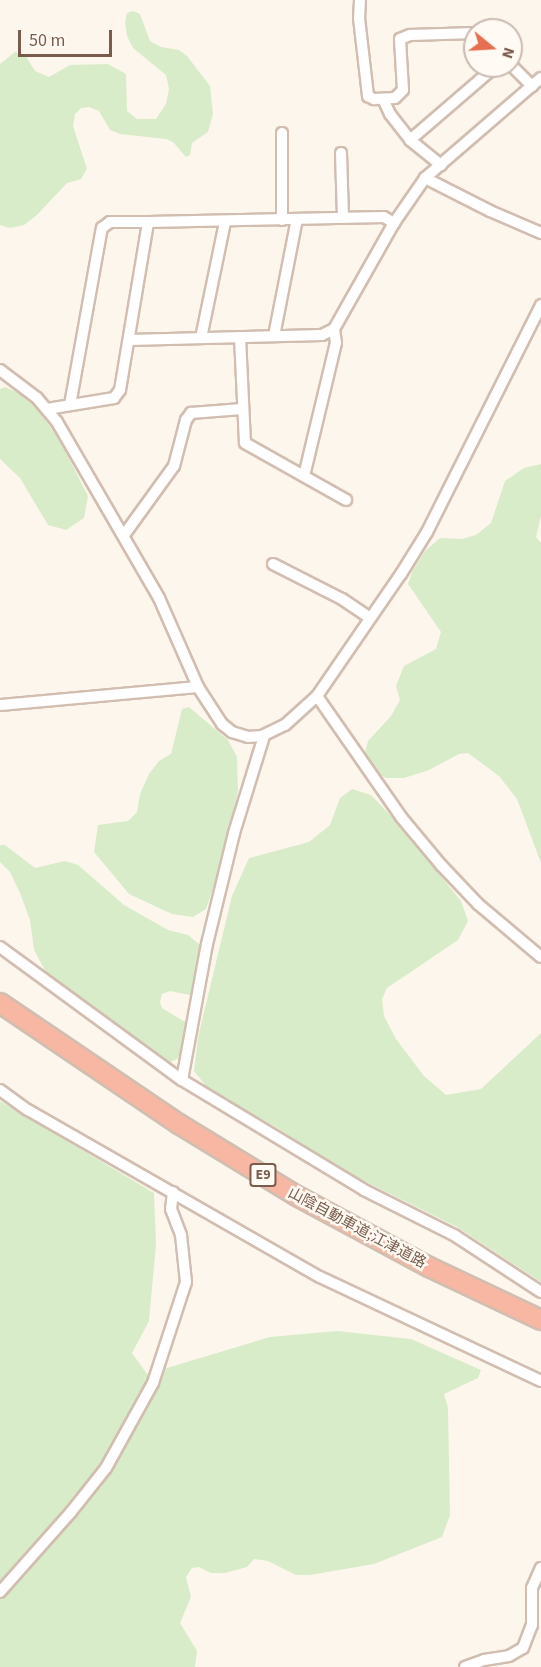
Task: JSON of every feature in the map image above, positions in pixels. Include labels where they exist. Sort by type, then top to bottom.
[{"type":"highway","name":"山陰自動車道;江津道路","points":[[0,1003],[179,1124],[297,1196],[429,1267],[541,1320]]},
{"type":"street","points":[[360,0],[359,18],[368,96],[383,99],[395,98],[403,90],[400,39],[410,35],[463,33]]},
{"type":"street","points":[[129,340],[322,335],[334,329],[394,223],[425,178],[537,82],[523,73]]},
{"type":"street","points":[[410,140],[482,78]]},
{"type":"street","points":[[383,99],[390,114],[410,140],[441,165]]},
{"type":"street","points":[[282,133],[282,220]]},
{"type":"street","points":[[341,153],[343,218]]},
{"type":"street","points":[[425,178],[490,211],[541,233]]},
{"type":"street","points":[[70,405],[100,233],[104,225],[110,222],[225,222],[384,217],[394,223]]},
{"type":"street","points":[[274,336],[297,219]]},
{"type":"street","points":[[47,409],[114,398],[120,390],[148,222]]},
{"type":"street","points":[[201,338],[225,222]]},
{"type":"street","points":[[0,370],[19,382],[47,409],[124,535],[159,598],[198,687],[222,724],[232,732],[248,736],[264,736],[285,725],[317,696],[427,532],[541,305]]},
{"type":"street","points":[[304,476],[336,343],[334,329]]},
{"type":"street","points":[[240,337],[244,443],[346,500]]},
{"type":"street","points":[[124,535],[174,466],[186,420],[191,412],[242,409]]},
{"type":"street","points":[[273,564],[333,594],[370,618]]},
{"type":"street","points":[[0,705],[198,687]]},
{"type":"street","points":[[317,696],[400,817],[434,857],[478,904],[541,957]]},
{"type":"street","points":[[182,1080],[207,944],[234,833],[264,736]]},
{"type":"street","points":[[0,947],[182,1080],[364,1190],[454,1235],[541,1293]]},
{"type":"street","points":[[0,1090],[28,1110],[320,1277],[541,1381]]},
{"type":"street","points":[[0,1592],[71,1512],[106,1468],[153,1383],[186,1282],[181,1235],[171,1209],[173,1192]]},
{"type":"street","points":[[465,1667],[484,1660],[514,1655],[526,1645],[532,1625],[532,1588],[541,1568]]},
{"type":"green space","points":[[133,11],[140,14],[150,41],[161,47],[179,50],[187,56],[210,86],[213,114],[208,132],[192,143],[190,155],[186,157],[173,142],[166,139],[120,134],[110,130],[99,111],[89,107],[81,108],[75,114],[73,126],[87,169],[81,179],[67,183],[37,215],[24,225],[10,228],[0,225],[0,64],[15,52],[25,55],[35,71],[49,77],[70,65],[108,64],[126,74],[127,111],[137,119],[156,119],[166,104],[169,89],[166,75],[133,48],[127,36],[125,22],[127,13]]},
{"type":"green space","points":[[5,387],[19,393],[37,409],[58,437],[88,496],[84,518],[66,530],[48,525],[20,478],[0,459],[0,389]]},
{"type":"green space","points":[[541,464],[541,516],[536,537],[541,543],[541,863],[517,799],[499,776],[468,753],[459,754],[429,770],[404,778],[386,778],[374,772],[365,753],[368,741],[391,716],[400,700],[396,686],[404,666],[436,649],[441,632],[408,584],[412,572],[425,551],[440,538],[462,539],[476,535],[491,523],[505,481],[524,468]]},
{"type":"green space","points":[[189,707],[228,740],[237,757],[238,791],[223,860],[206,909],[193,917],[172,914],[129,894],[94,852],[98,825],[128,821],[137,812],[140,794],[149,774],[159,761],[171,754],[182,709]]},
{"type":"green space","points":[[352,789],[371,795],[397,822],[461,901],[468,921],[458,940],[387,988],[382,999],[384,1016],[396,1039],[424,1076],[446,1095],[481,1089],[541,1033],[541,1282],[457,1227],[342,1170],[276,1127],[210,1091],[194,1071],[198,1037],[232,896],[249,858],[309,842],[330,825],[340,798]]},
{"type":"green space","points":[[0,845],[5,845],[35,868],[65,861],[78,865],[124,905],[168,930],[188,935],[199,944],[201,955],[190,995],[170,991],[162,994],[160,1002],[162,1008],[185,1022],[187,1033],[183,1051],[177,1059],[168,1063],[161,1060],[47,974],[34,950],[30,920],[20,893],[10,872],[0,862]]},
{"type":"green space","points":[[0,1101],[154,1193],[156,1244],[149,1321],[132,1353],[147,1374],[270,1337],[337,1331],[411,1339],[481,1370],[478,1378],[444,1394],[448,1408],[450,1515],[442,1537],[374,1564],[310,1575],[296,1575],[268,1561],[254,1559],[247,1567],[225,1573],[211,1573],[199,1567],[192,1568],[186,1577],[191,1597],[180,1623],[197,1651],[195,1667],[0,1667]]}]
